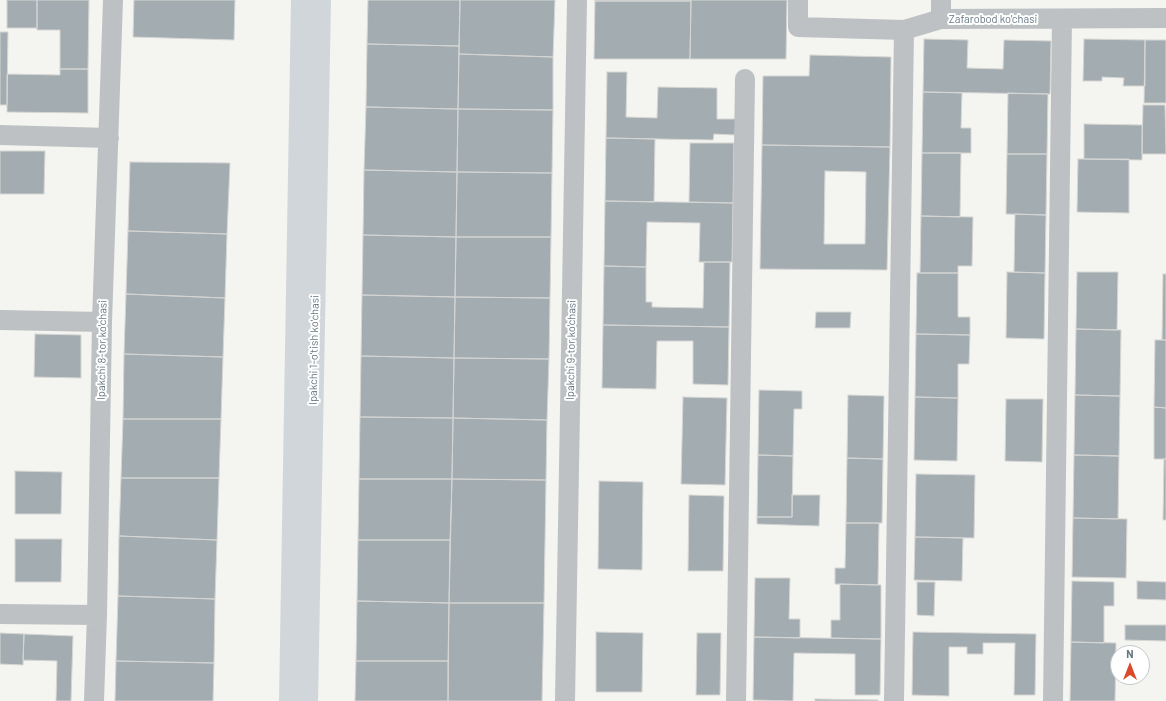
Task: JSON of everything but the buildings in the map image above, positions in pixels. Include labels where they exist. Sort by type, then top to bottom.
[{"type":"main road","name":"Ipakchi 1-o'tish ko'chasi","points":[[290,701],[302,0]]},
{"type":"main road","name":"Ipakchi 1-o'tish ko'chasi","points":[[307,701],[320,0]]},
{"type":"street","name":"Ipakchi 8-tor ko'chasi","points":[[94,701],[98,615],[102,322],[113,0]]},
{"type":"street","name":"Ipakchi 9-tor ko'chasi","points":[[565,701],[577,0]]},
{"type":"street","name":"Zafarobod ko'chasi","points":[[798,0],[798,27],[904,30],[941,9],[1062,19],[1166,18]]},
{"type":"street","points":[[1053,701],[1062,19]]},
{"type":"street","points":[[894,701],[904,30]]},
{"type":"street","points":[[736,701],[745,79]]},
{"type":"street","points":[[0,135],[109,138]]},
{"type":"street","points":[[0,320],[102,322]]},
{"type":"street","points":[[0,614],[98,615]]}]
